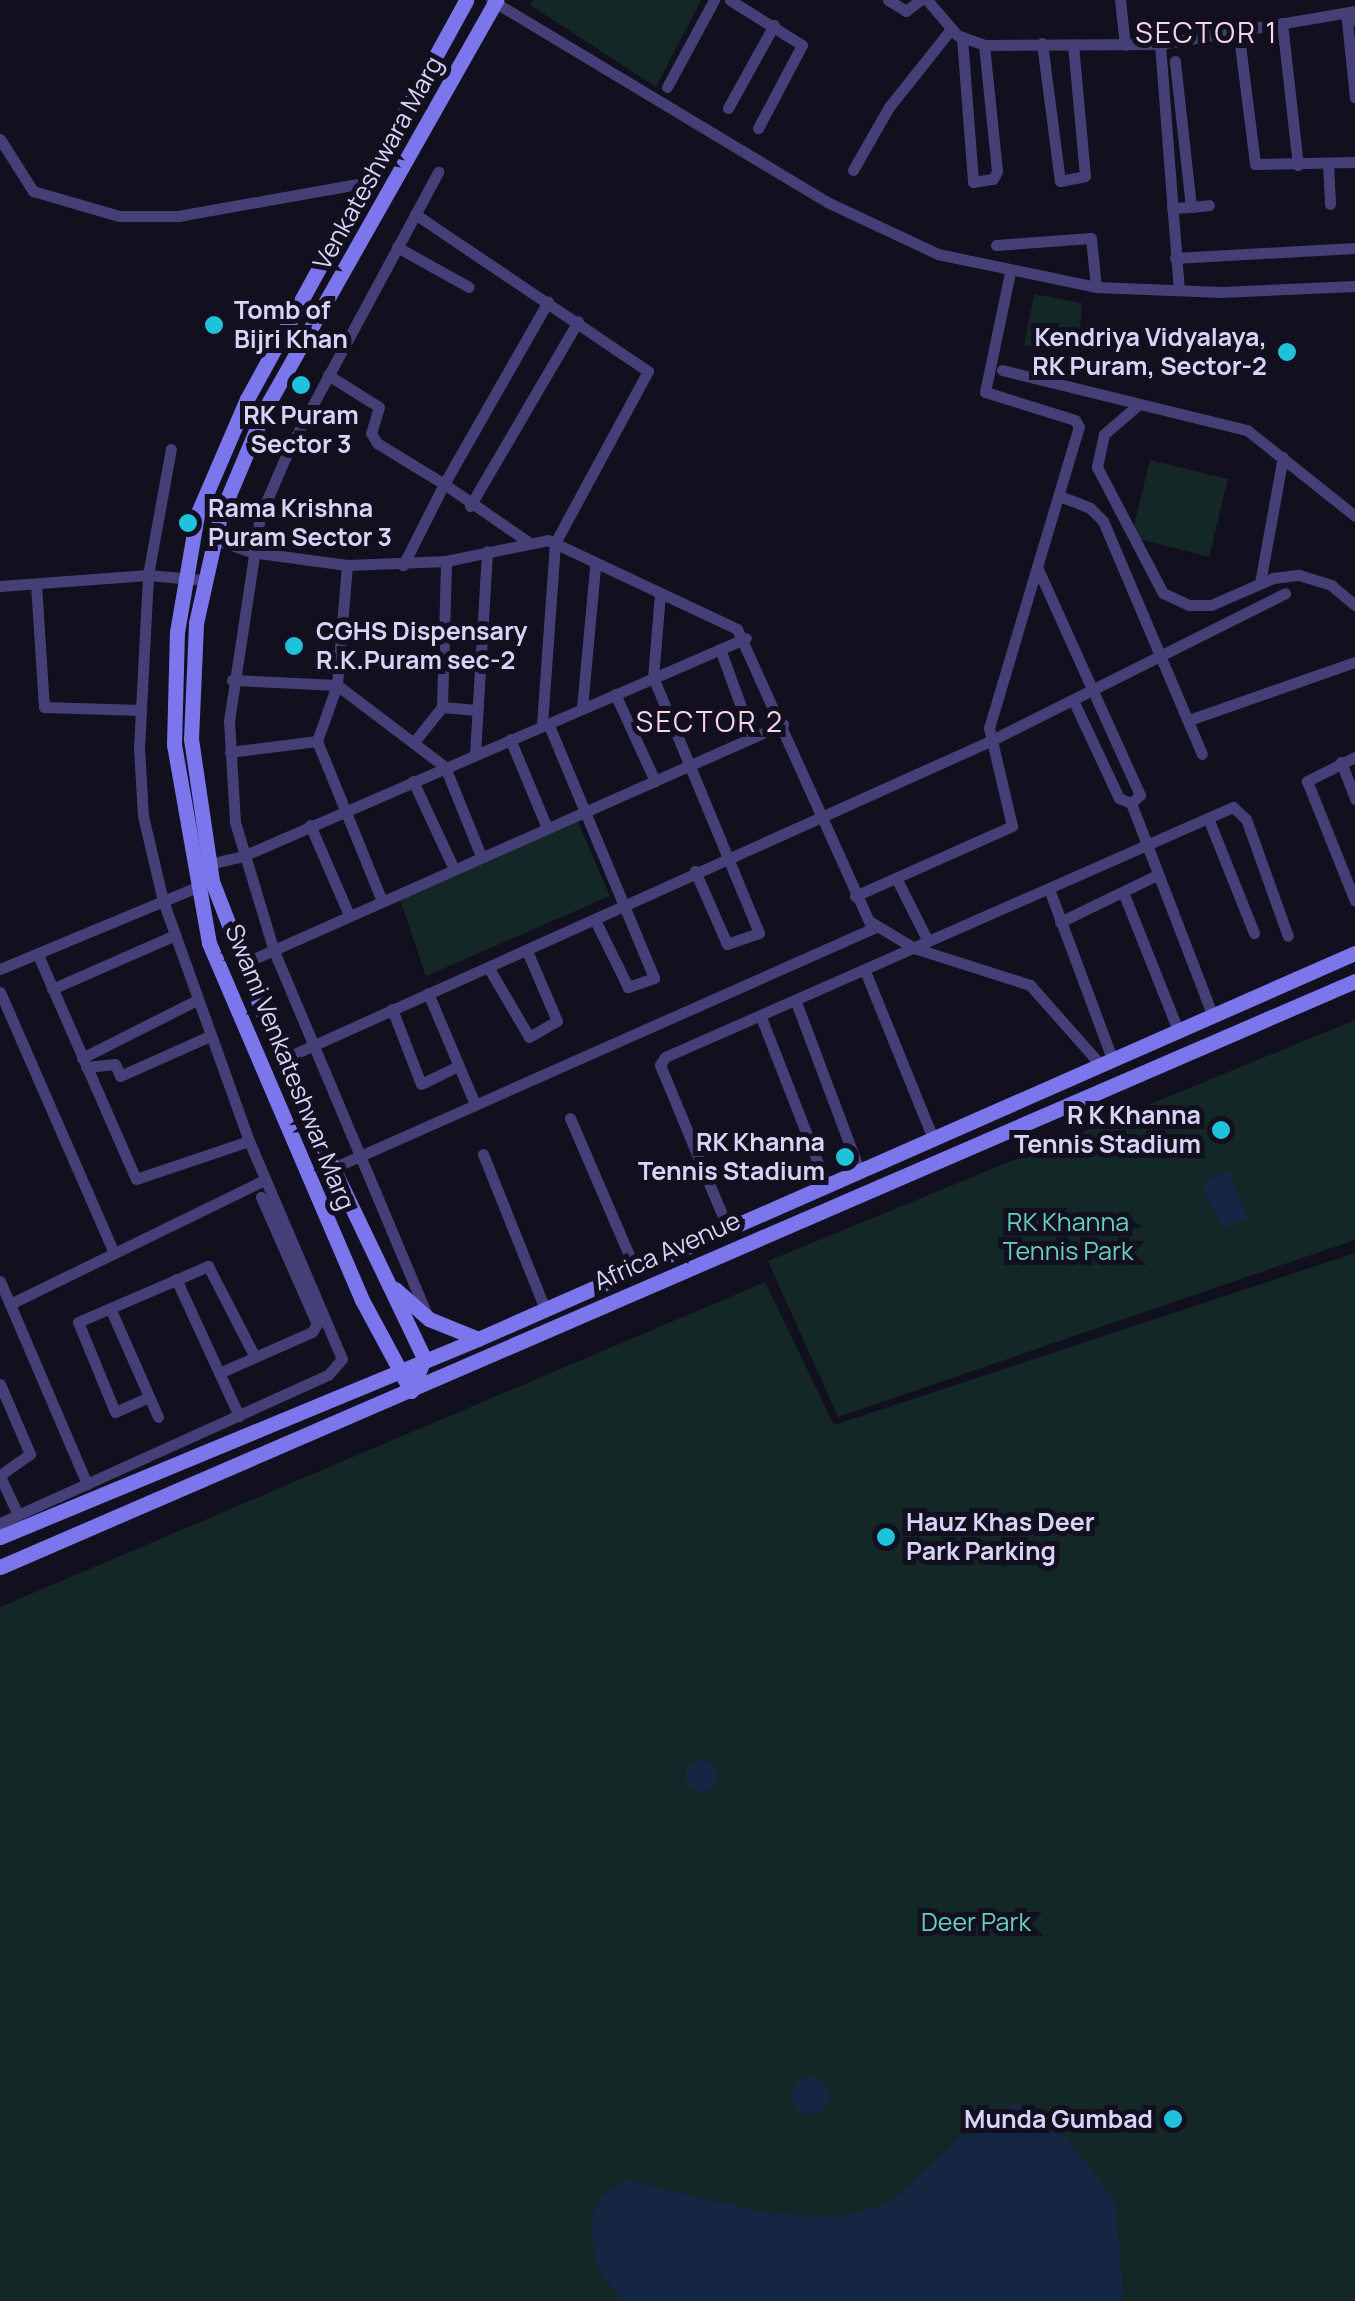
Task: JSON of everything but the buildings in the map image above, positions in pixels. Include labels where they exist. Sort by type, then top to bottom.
[{"type":"main road","name":"Swami Venkateshwar Marg","points":[[411,1391],[402,1367],[362,1300],[272,1099],[209,943],[196,887],[174,745],[177,632],[197,515],[247,399],[370,182],[466,0]]},
{"type":"main road","name":"Venkateshwara Marg","points":[[370,1252],[282,1060],[212,881],[191,739],[196,623],[214,539],[265,409],[494,1]]},
{"type":"main road","points":[[1294,979],[1308,964],[1355,942]]},
{"type":"main road","name":"Africa Avenue","points":[[0,1538],[402,1367],[478,1339],[728,1229],[825,1181],[1355,953]]},
{"type":"main road","name":"Africa Avenue","points":[[0,1567],[1355,981]]},
{"type":"main road","points":[[370,1252],[424,1358],[411,1391]]},
{"type":"main road","points":[[370,1252],[405,1300],[429,1318],[478,1339]]},
{"type":"street","points":[[668,87],[714,0]]},
{"type":"street","points":[[730,0],[774,25],[802,47],[758,128]]},
{"type":"street","points":[[888,0],[906,11],[924,0],[962,38],[984,45],[1160,44],[1355,12]]},
{"type":"street","points":[[1120,0],[1124,45]]},
{"type":"street","points":[[494,1],[884,233],[1010,272],[1096,287],[1178,290],[1355,286]]},
{"type":"street","points":[[1355,20],[1347,21],[1355,98]]},
{"type":"street","points":[[1282,23],[1298,166]]},
{"type":"street","points":[[728,108],[774,25]]},
{"type":"street","points":[[853,170],[889,107],[951,29]]},
{"type":"street","points":[[1238,29],[1253,162],[1298,166],[1355,162]]},
{"type":"street","points":[[962,38],[973,182],[993,179],[997,170],[984,45]]},
{"type":"street","points":[[1042,43],[1060,181],[1085,176],[1073,44]]},
{"type":"street","points":[[1160,44],[1178,290]]},
{"type":"street","points":[[1175,61],[1192,207]]},
{"type":"street","points":[[0,138],[32,191],[119,216],[178,216],[370,182]]},
{"type":"street","points":[[1328,164],[1330,204]]},
{"type":"street","points":[[429,1318],[273,948],[243,856],[230,752],[232,680],[251,552],[273,482],[438,172]]},
{"type":"street","points":[[1172,208],[1209,206]]},
{"type":"street","points":[[415,214],[648,371],[555,543],[545,724],[654,975],[634,988],[625,983],[595,920]]},
{"type":"street","points":[[996,245],[1092,238],[1096,287]]},
{"type":"street","points":[[398,247],[470,287]]},
{"type":"street","points":[[1176,258],[1355,248]]},
{"type":"street","points":[[855,896],[1010,829],[990,741],[1037,566],[1062,497],[1077,421],[984,392],[1010,272]]},
{"type":"street","points":[[403,565],[444,484],[548,302]]},
{"type":"street","points":[[470,506],[578,321]]},
{"type":"street","points":[[1002,370],[1247,430],[1355,516]]},
{"type":"street","points":[[328,375],[376,402],[379,414],[371,433],[377,443],[527,540]]},
{"type":"street","points":[[1138,405],[1104,434],[1096,457],[1152,582],[1189,606],[1211,605],[1260,583],[1299,575],[1332,585],[1355,605]]},
{"type":"street","points":[[0,1523],[328,1374],[342,1359],[248,1141],[197,1000],[163,901],[140,785],[148,575],[171,449]]},
{"type":"street","points":[[1260,583],[1283,457]]},
{"type":"street","points":[[1062,497],[1090,508],[1103,521],[1202,754]]},
{"type":"street","points":[[214,539],[251,552],[347,566],[446,560],[527,540],[555,543],[595,567],[660,594],[746,638],[855,896],[876,927],[914,948],[1030,985],[1105,1060]]},
{"type":"street","points":[[474,754],[487,550]]},
{"type":"street","points":[[414,742],[442,708],[446,560]]},
{"type":"street","points":[[347,566],[338,685],[317,740],[342,811],[381,899]]},
{"type":"street","points":[[1037,566],[1140,795],[1130,803]]},
{"type":"street","points":[[582,708],[595,567]]},
{"type":"street","points":[[0,586],[148,575],[204,580]]},
{"type":"street","points":[[36,584],[44,707],[141,710]]},
{"type":"street","points":[[660,594],[653,678],[732,855],[760,929],[732,945],[695,870]]},
{"type":"street","points":[[282,1060],[595,920],[695,870],[990,741],[1284,594]]},
{"type":"street","points":[[209,864],[243,856],[746,638]]},
{"type":"street","points":[[720,649],[752,737]]},
{"type":"street","points":[[1189,720],[1355,662]]},
{"type":"street","points":[[232,680],[338,685],[445,767],[482,856]]},
{"type":"street","points":[[616,694],[655,781]]},
{"type":"street","points":[[1072,700],[1119,798],[1130,803],[1212,1014]]},
{"type":"street","points":[[442,708],[474,710]]},
{"type":"street","points":[[242,964],[348,913],[784,724]]},
{"type":"street","points":[[510,739],[547,828]]},
{"type":"street","points":[[230,752],[317,740]]},
{"type":"street","points":[[1355,757],[1307,781],[1355,901]]},
{"type":"street","points":[[1341,762],[1355,800]]},
{"type":"street","points":[[413,780],[453,867]]},
{"type":"street","points":[[728,1229],[660,1066],[666,1057],[1232,807],[1244,814],[1288,936]]},
{"type":"street","points":[[1208,818],[1254,932]]},
{"type":"street","points":[[310,825],[348,913]]},
{"type":"street","points":[[1060,922],[1157,875]]},
{"type":"street","points":[[896,878],[927,939]]},
{"type":"street","points":[[0,969],[212,881]]},
{"type":"street","points":[[1049,889],[1105,1060]]},
{"type":"street","points":[[1123,892],[1178,1030]]},
{"type":"street","points":[[333,1168],[876,927]]},
{"type":"street","points":[[52,989],[175,934]]},
{"type":"street","points":[[488,967],[529,1037],[556,1021],[527,951]]},
{"type":"street","points":[[38,955],[138,1181],[248,1141]]},
{"type":"street","points":[[865,971],[932,1136]]},
{"type":"street","points":[[0,992],[114,1253]]},
{"type":"street","points":[[428,994],[475,1104]]},
{"type":"street","points":[[84,1062],[197,1000]]},
{"type":"street","points":[[796,1002],[858,1167]]},
{"type":"street","points":[[392,1009],[422,1084],[458,1066]]},
{"type":"street","points":[[761,1017],[825,1181]]},
{"type":"street","points":[[84,1062],[106,1062],[120,1076],[210,1036]]},
{"type":"street","points":[[570,1118],[635,1269]]},
{"type":"street","points":[[483,1154],[545,1309]]},
{"type":"street","points":[[10,1304],[264,1180]]},
{"type":"street","points":[[219,1373],[317,1324],[262,1197]]},
{"type":"street","points":[[150,1397],[115,1412],[78,1322],[208,1266],[215,1270],[255,1357]]},
{"type":"street","points":[[176,1279],[239,1416]]},
{"type":"street","points":[[0,1280],[87,1484]]},
{"type":"street","points":[[110,1308],[158,1418]]},
{"type":"street","points":[[0,1384],[30,1454],[0,1475],[18,1515]]},
{"type":"green space","points":[[533,0],[701,0],[656,87],[530,5]]},
{"type":"green space","points":[[1034,294],[1082,303],[1078,352],[1024,345]]},
{"type":"green space","points":[[1150,460],[1228,479],[1209,557],[1131,537]]},
{"type":"green space","points":[[578,822],[610,896],[426,976],[400,900]]},
{"type":"green space","name":"R K Khanna Tennis Stadium","points":[[1355,1020],[1355,1240],[838,1417],[768,1261]]},
{"type":"green space","name":"Deer Park","points":[[1355,1253],[1355,2301],[0,2301],[0,1607],[765,1282],[834,1425]]},
{"type":"water","points":[[1229,1171],[1248,1218],[1223,1228],[1203,1191],[1206,1180]]},
{"type":"water","points":[[701,1760],[712,1765],[717,1776],[712,1787],[701,1792],[690,1787],[685,1776],[690,1765]]},
{"type":"water","points":[[811,2077],[824,2083],[830,2096],[824,2109],[811,2115],[798,2109],[792,2096],[798,2083]]},
{"type":"water","points":[[1018,2103],[1055,2125],[1115,2199],[1124,2301],[622,2301],[595,2264],[591,2219],[599,2200],[624,2179],[764,2213],[842,2217],[891,2202],[982,2116]]},
{"type":"place","name":"Tomb of Bijri Khan","points":[[214,325]]},
{"type":"place","name":"Kendriya Vidyalaya, RK Puram, Sector-2","points":[[1287,352]]},
{"type":"place","name":"RK Puram Sector 3","points":[[301,385]]},
{"type":"place","name":"Rama Krishna Puram Sector 3","points":[[188,523]]},
{"type":"place","name":"CGHS Dispensary R.K.Puram sec-2","points":[[294,646]]},
{"type":"place","name":"R K Khanna Tennis Stadium","points":[[1221,1130]]},
{"type":"place","name":"RK Khanna Tennis Stadium","points":[[845,1157]]},
{"type":"place","name":"Hauz Khas Deer Park Parking","points":[[886,1537]]},
{"type":"place","name":"Munda Gumbad","points":[[1173,2119]]},
{"type":"district","name":"SECTOR 1","points":[[1207,32]]},
{"type":"district","name":"SECTOR 2","points":[[710,721]]},
{"type":"park label","name":"RK Khanna Tennis Park","points":[[1068,1238]]}]
